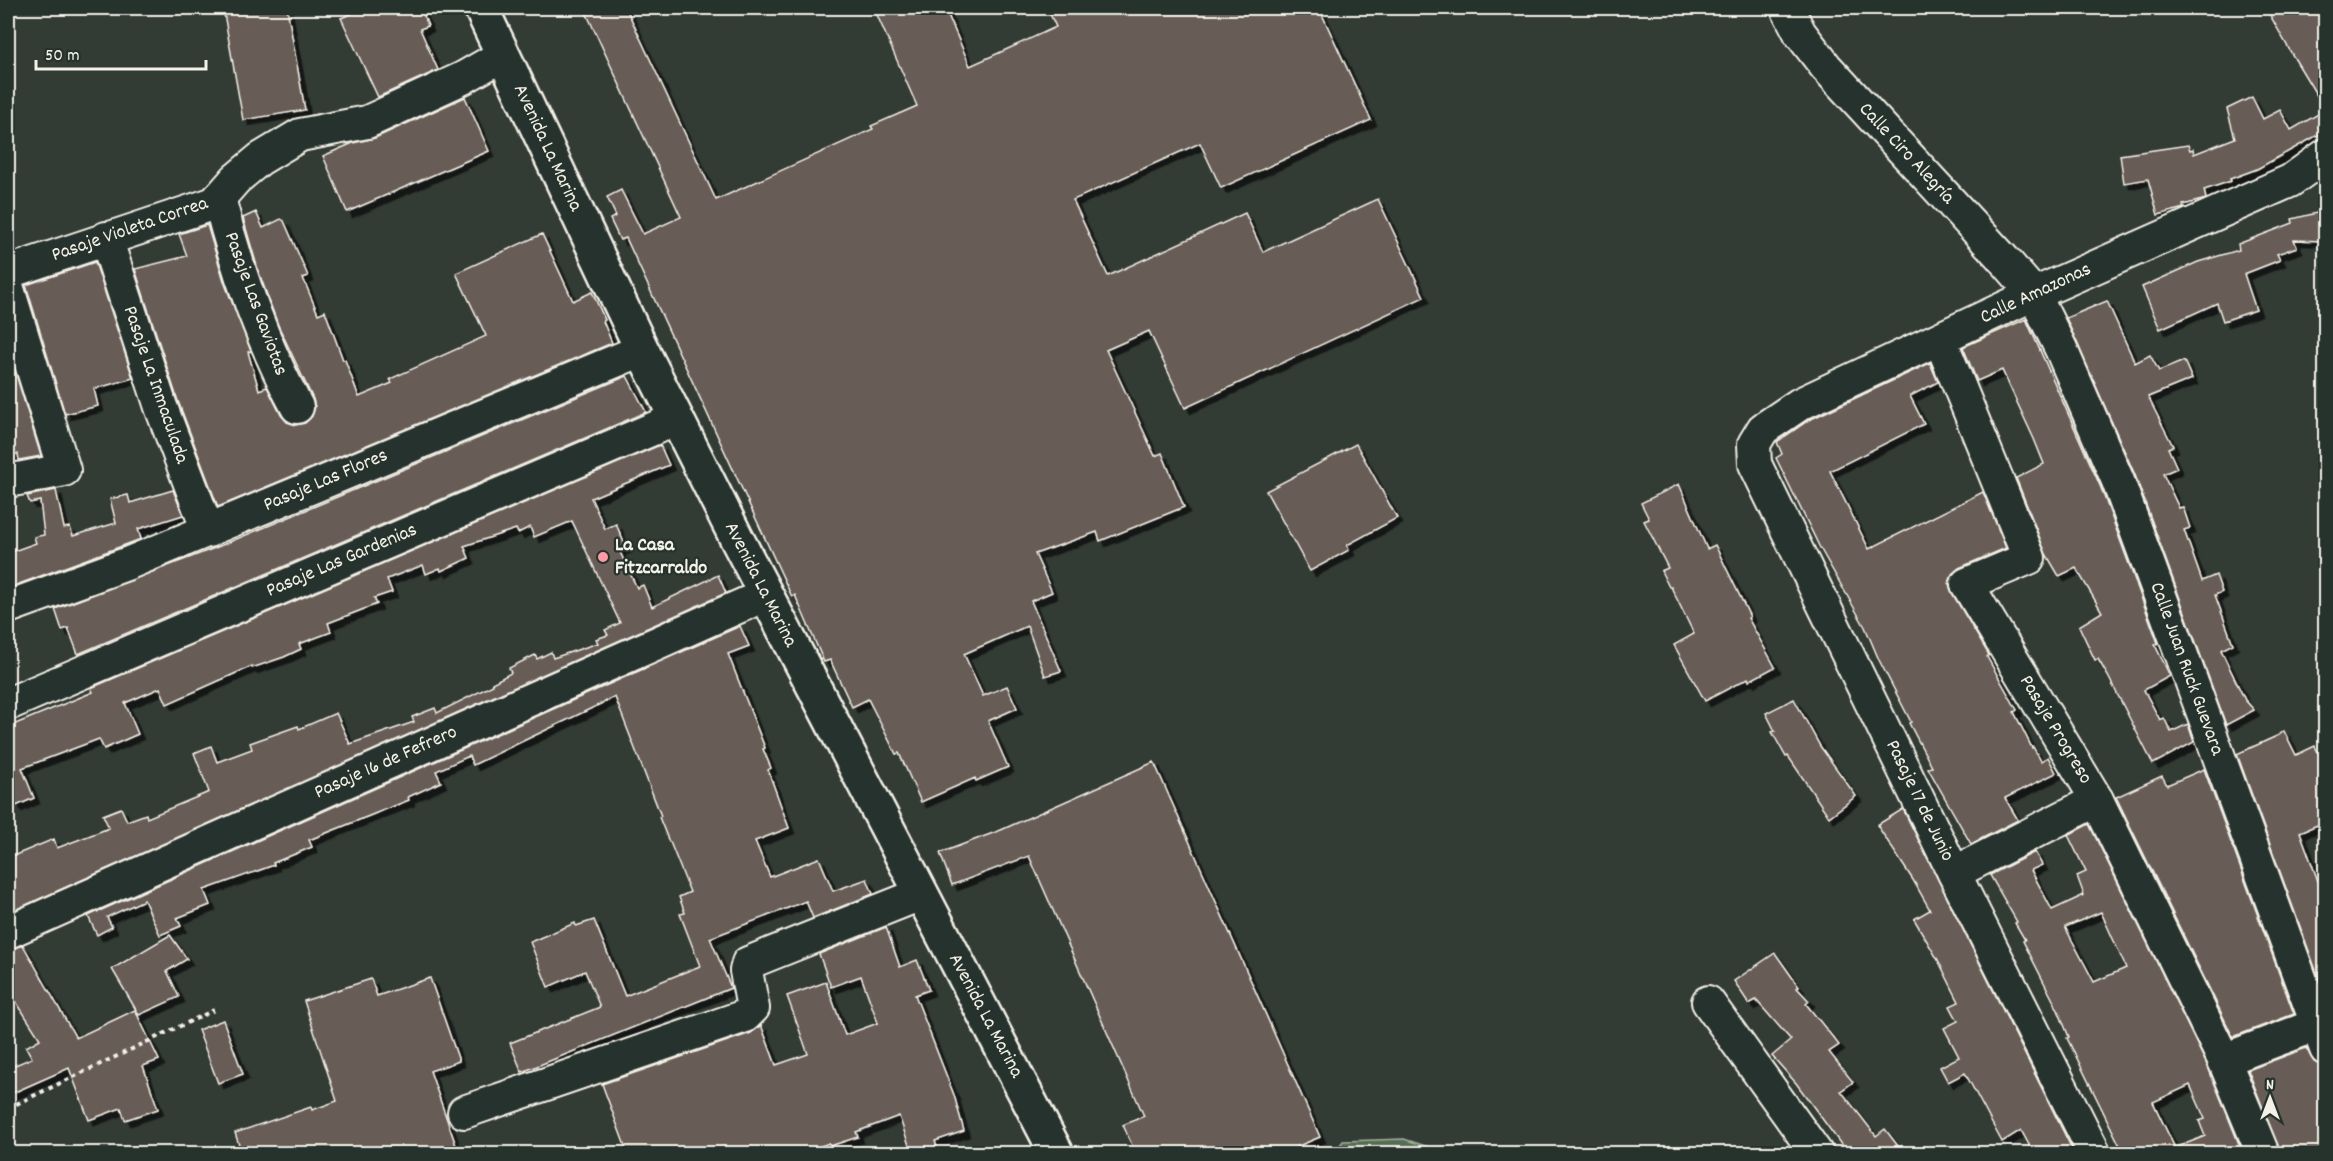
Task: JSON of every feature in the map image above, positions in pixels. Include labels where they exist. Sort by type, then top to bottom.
[{"type":"main road","name":"Avenida La Marina","points":[[481,8],[676,419],[765,595],[1057,1154]]},
{"type":"street","name":"Calle Ciro Alegría","points":[[1787,8],[1800,33],[1826,67],[2034,294]]},
{"type":"street","name":"Pasaje Violeta Correa","points":[[8,272],[215,203],[236,179],[260,159],[300,135],[367,122],[463,78],[503,56]]},
{"type":"street","name":"Calle Amazonas","points":[[1754,444],[1763,429],[1800,404],[2034,294],[2290,181],[2325,155]]},
{"type":"street","points":[[2290,181],[2325,188]]},
{"type":"street","name":"Pasaje Las Gaviotas","points":[[219,198],[230,242],[274,364],[297,407]]},
{"type":"street","name":"Pasaje La Inmaculada","points":[[106,238],[161,407],[208,531]]},
{"type":"street","points":[[8,289],[64,470],[8,481]]},
{"type":"street","name":"Calle Juan Ruck Guevara","points":[[2034,294],[2118,481],[2321,1037]]},
{"type":"street","name":"Pasaje Progreso","points":[[1940,339],[2029,558],[1967,584],[2097,800],[2224,1060],[2263,1154]]},
{"type":"street","name":"Pasaje Las Flores","points":[[8,607],[129,563],[208,531],[642,350]]},
{"type":"street","name":"Pasaje Las Gardenias","points":[[8,704],[676,419]]},
{"type":"street","name":"Pasaje 17 de Junio","points":[[1754,444],[1755,464],[1954,873],[2095,1154]]},
{"type":"street","name":"Pasaje 16 de Fefrero","points":[[8,932],[765,595]]},
{"type":"street","points":[[1954,873],[2097,800]]},
{"type":"street","points":[[464,1112],[745,1016],[753,1008],[746,971],[748,963],[921,894]]},
{"type":"street","points":[[1708,1002],[1817,1154]]},
{"type":"street","points":[[2224,1060],[2321,1037]]},
{"type":"path","points":[[8,1108],[214,1010]]},
{"type":"green space","points":[[1404,1139],[1447,1153],[1334,1153],[1343,1141]]},
{"type":"building","points":[[223,8],[287,8],[305,110],[243,120]]},
{"type":"building","points":[[366,8],[421,8],[428,26],[420,29],[438,70],[378,97],[341,18]]},
{"type":"building","points":[[584,8],[626,8],[716,200],[873,129],[871,126],[917,106],[874,8],[945,8],[970,66],[1056,27],[1050,14],[1063,8],[1319,8],[1371,120],[1221,188],[1200,143],[1073,200],[1108,276],[1245,213],[1263,252],[1378,199],[1424,297],[1185,408],[1149,331],[1106,350],[1155,456],[1162,453],[1184,507],[1100,541],[1097,532],[1035,554],[1052,592],[1031,601],[1061,671],[1045,676],[1027,626],[964,654],[983,696],[1007,686],[1017,708],[988,721],[1008,767],[976,781],[975,778],[921,802],[899,753],[896,754],[868,699],[852,707],[830,660],[824,662],[795,595],[792,597],[626,238],[620,240],[610,219],[616,216],[607,197],[621,190],[643,234],[681,217]]},
{"type":"building","points":[[2266,8],[2325,8],[2325,109],[2293,56]]},
{"type":"building","points":[[465,97],[489,151],[347,212],[323,156],[353,143],[375,138]]},
{"type":"building","points":[[2252,97],[2263,119],[2280,110],[2291,130],[2325,110],[2325,131],[2257,169],[2204,190],[2206,199],[2158,215],[2148,179],[2124,183],[2120,155],[2188,145],[2190,150],[2193,149],[2194,154],[2235,138],[2227,109]]},
{"type":"building","points":[[2325,211],[2325,241],[2294,240],[2297,247],[2277,254],[2280,260],[2244,274],[2256,310],[2223,321],[2217,303],[2160,329],[2142,287],[2198,262],[2239,250],[2238,244],[2293,223],[2292,219]]},
{"type":"building","points":[[256,212],[263,228],[281,219],[284,221],[308,276],[303,278],[318,314],[325,311],[359,397],[392,383],[390,379],[486,336],[456,273],[542,234],[573,301],[592,292],[605,320],[603,321],[612,343],[218,507],[178,401],[135,269],[187,256],[179,234],[207,225],[225,284],[251,351],[248,352],[259,390],[267,387],[287,422],[296,425],[305,423],[312,416],[315,407],[313,399],[278,325],[259,273],[243,218]]},
{"type":"building","points":[[95,262],[133,378],[94,389],[98,406],[65,414],[26,285]]},
{"type":"building","points":[[2107,301],[2135,363],[2150,355],[2159,371],[2184,361],[2192,379],[2148,397],[2173,446],[2168,448],[2177,468],[2163,474],[2179,508],[2183,507],[2190,528],[2184,530],[2202,581],[2216,575],[2222,592],[2215,595],[2233,644],[2221,650],[2245,700],[2254,710],[2226,725],[2135,475],[2066,318]]},
{"type":"building","points":[[2026,319],[2101,488],[2158,643],[2155,645],[2170,676],[2144,690],[2160,720],[2164,718],[2171,732],[2188,724],[2194,742],[2153,764],[2108,676],[2098,659],[2095,660],[2079,626],[2102,612],[2076,568],[2059,576],[2046,554],[2016,478],[2044,464],[2034,439],[2002,370],[1977,381],[1963,347]]},
{"type":"building","points":[[8,348],[41,456],[19,460],[18,454],[8,454]]},
{"type":"building","points":[[1930,363],[1938,382],[1910,396],[1924,424],[1830,471],[1869,549],[1983,492],[2006,548],[1959,568],[1952,574],[1949,584],[2017,710],[2014,712],[2032,748],[2041,761],[2048,757],[2056,773],[2005,798],[2018,820],[1971,844],[1928,768],[1932,767],[1865,627],[1820,548],[1776,458],[1782,454],[1777,442],[1809,420]]},
{"type":"building","points":[[627,376],[646,412],[78,654],[68,628],[62,630],[55,609],[215,548]]},
{"type":"building","points":[[1356,444],[1397,518],[1347,545],[1349,550],[1310,571],[1266,491]]},
{"type":"building","points":[[660,445],[669,465],[591,498],[605,529],[616,524],[626,547],[619,550],[637,588],[643,585],[652,607],[718,575],[726,593],[8,913],[8,858],[54,839],[57,848],[109,828],[103,815],[121,808],[127,821],[146,814],[147,818],[209,792],[194,753],[211,746],[217,762],[252,749],[250,743],[298,726],[299,729],[336,713],[350,744],[414,722],[412,717],[435,708],[437,713],[493,685],[492,683],[511,673],[509,668],[535,655],[537,659],[551,652],[553,658],[598,643],[596,639],[608,635],[605,630],[620,623],[572,521],[534,537],[530,527],[518,533],[516,529],[464,546],[469,558],[441,571],[440,568],[426,574],[423,565],[387,579],[392,592],[374,598],[377,604],[328,623],[331,632],[299,644],[301,649],[284,657],[252,668],[252,666],[167,704],[160,688],[125,703],[138,734],[104,749],[99,739],[22,768],[34,798],[16,806],[8,785],[8,727],[93,692],[91,688]]},
{"type":"building","points":[[1679,484],[1707,549],[1715,545],[1750,617],[1748,618],[1775,667],[1749,681],[1748,678],[1705,701],[1674,645],[1694,634],[1661,571],[1668,568],[1644,521],[1649,519],[1641,503]]},
{"type":"building","points":[[56,490],[64,528],[70,527],[73,536],[116,523],[110,499],[128,495],[130,503],[173,490],[183,515],[138,529],[141,539],[8,588],[8,553],[36,543],[34,537],[44,535],[40,501],[30,503],[27,496]]},
{"type":"building","points":[[740,626],[749,646],[728,654],[765,748],[763,749],[771,768],[768,770],[789,828],[755,841],[770,877],[819,858],[833,891],[867,879],[873,894],[813,918],[806,901],[710,938],[731,988],[522,1072],[510,1043],[600,1007],[585,971],[548,987],[530,942],[575,923],[576,926],[594,920],[625,996],[700,966],[680,914],[685,913],[679,897],[690,892],[659,817],[661,816],[615,697],[473,765],[469,756],[436,771],[441,782],[408,797],[409,800],[309,840],[312,847],[273,863],[274,865],[204,890],[210,905],[177,918],[181,926],[160,935],[144,900],[107,917],[112,927],[97,935],[88,916]]},
{"type":"building","points":[[1794,699],[1820,746],[1856,796],[1829,817],[1788,756],[1786,757],[1772,732],[1775,731],[1766,713]]},
{"type":"building","points":[[2284,731],[2296,755],[2315,746],[2325,767],[2325,822],[2300,832],[2325,900],[2325,995],[2237,754]]},
{"type":"building","points":[[1154,762],[1320,1137],[1296,1147],[1299,1154],[1136,1154],[1123,1125],[1144,1116],[1029,856],[952,885],[940,853],[1001,830]]},
{"type":"building","points":[[2204,769],[2294,1014],[2233,1037],[2116,797],[2162,776],[2167,785]]},
{"type":"building","points":[[1903,809],[2073,1154],[2034,1154],[2021,1130],[2002,1142],[1965,1073],[1948,1082],[1940,1067],[1959,1057],[1944,1028],[1958,1021],[1950,1006],[1959,1002],[1914,919],[1930,910],[1877,825]]},
{"type":"building","points":[[2089,824],[2208,1067],[2243,1154],[2124,1154],[2067,1038],[2069,1037],[2058,1010],[2023,941],[2025,940],[2015,923],[2017,922],[1990,875],[2035,852],[2042,865],[2031,870],[2052,910],[2084,895],[2077,876],[2086,872],[2068,835]],"holes":[[[2101,912],[2126,968],[2094,982],[2065,927]],[[2190,1085],[2205,1119],[2199,1121],[2205,1136],[2175,1148],[2153,1102]]]},
{"type":"building","points":[[886,927],[900,967],[917,960],[929,990],[915,995],[954,1095],[964,1131],[935,1141],[939,1154],[912,1154],[899,1116],[856,1132],[858,1137],[830,1146],[829,1143],[799,1154],[628,1154],[602,1084],[751,1033],[761,1025],[776,1065],[808,1054],[787,996],[826,982],[845,1035],[878,1023],[861,976],[831,987],[819,954]]},
{"type":"building","points":[[170,935],[187,959],[167,971],[179,997],[139,1015],[112,969]]},
{"type":"building","points":[[23,945],[76,1038],[135,1010],[159,1060],[143,1066],[158,1109],[125,1120],[121,1108],[89,1120],[69,1068],[8,1095],[8,1068],[32,1058],[26,1047],[40,1039],[8,989],[8,950]]},
{"type":"building","points":[[1775,953],[1799,987],[1797,988],[1809,1001],[1806,1004],[1839,1045],[1829,1052],[1853,1082],[1841,1091],[1876,1136],[1885,1129],[1904,1154],[1848,1154],[1796,1083],[1772,1056],[1791,1040],[1756,1000],[1749,1004],[1734,981]]},
{"type":"building","points":[[430,978],[459,1061],[430,1071],[459,1154],[242,1154],[235,1133],[311,1107],[312,1110],[337,1101],[304,1001],[371,979],[377,996]]},
{"type":"building","points":[[223,1020],[243,1074],[218,1083],[198,1030]]},
{"type":"building","points":[[2306,1048],[2314,1062],[2325,1067],[2325,1154],[2281,1154],[2248,1070]]},
{"type":"place","name":"La Casa Fitzcarraldo","points":[[603,557]]}]
